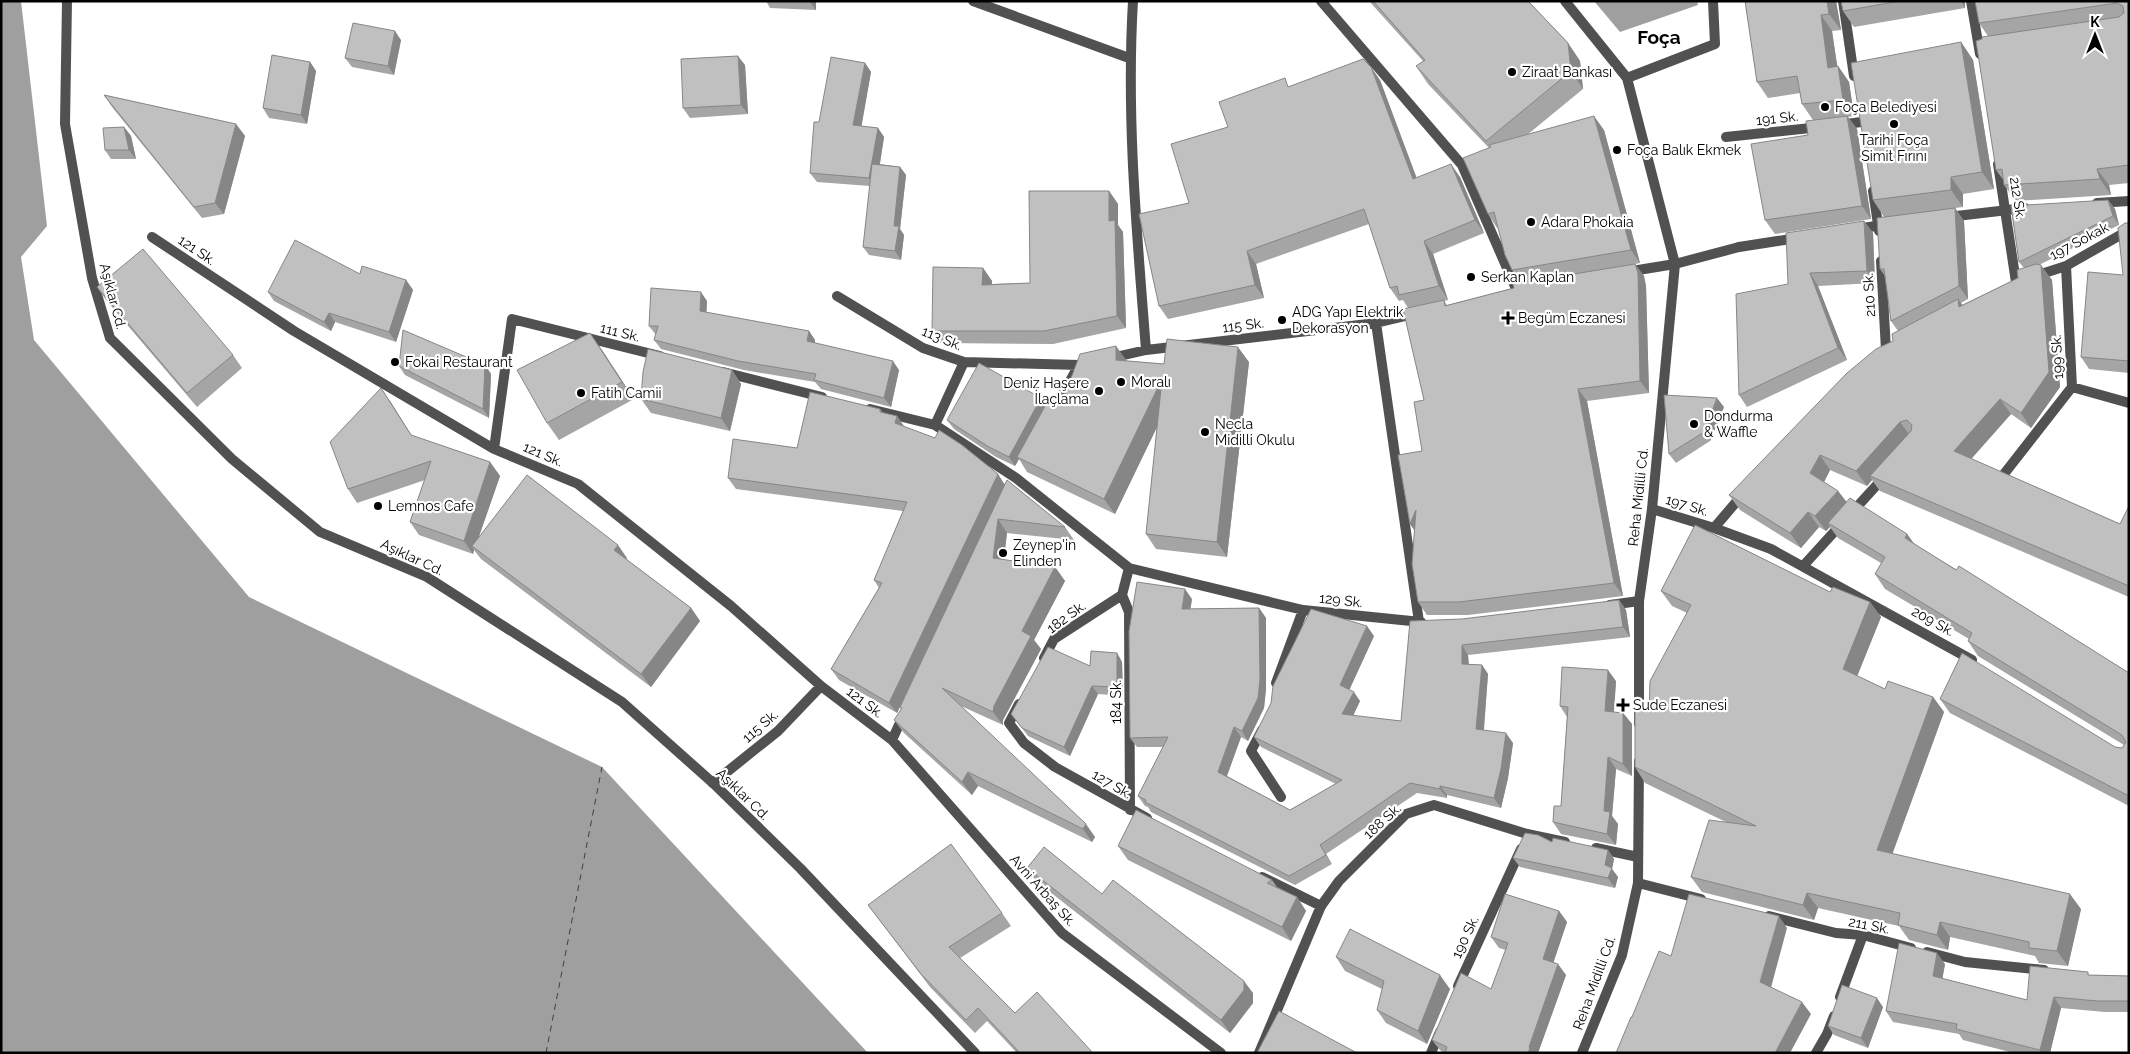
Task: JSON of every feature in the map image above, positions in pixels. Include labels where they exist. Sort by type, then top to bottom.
[{"type":"street","name":"Aşıklar Cd.","points":[[67,1],[65,124],[92,278],[110,338],[232,459],[320,532],[427,577],[622,702],[713,783],[800,868],[975,1053]]},
{"type":"street","points":[[973,1],[1129,58]]},
{"type":"street","points":[[1133,1],[1129,58],[1132,180],[1146,350]]},
{"type":"street","points":[[1321,1],[1462,165],[1517,291]]},
{"type":"street","points":[[1565,1],[1627,78],[1715,44],[1713,1]]},
{"type":"street","points":[[1843,1],[1858,70],[1856,88]]},
{"type":"street","points":[[1971,1],[1983,67]]},
{"type":"street","name":"Reha Midilli Cd.","points":[[1627,78],[1675,264],[1652,509],[1639,601],[1639,731]]},
{"type":"street","name":"191 Sk.","points":[[1726,137],[1861,123]]},
{"type":"street","name":"212 Sk.","points":[[1997,152],[2006,210],[2012,284]]},
{"type":"street","name":"210 Sk.","points":[[1871,178],[1879,225],[1887,350]]},
{"type":"street","points":[[2091,204],[2129,201]]},
{"type":"street","points":[[1938,218],[2034,208]]},
{"type":"street","points":[[1842,231],[1898,223]]},
{"type":"street","name":"197 Sokak","points":[[2012,284],[2066,266],[2129,230]]},
{"type":"street","name":"121 Sk.","points":[[152,237],[294,331],[494,449],[578,484],[731,606],[821,686],[892,740]]},
{"type":"street","points":[[1619,273],[1675,264],[1739,247],[1804,237]]},
{"type":"street","name":"199 Sk.","points":[[2066,266],[2072,387],[2129,403]]},
{"type":"street","name":"113 Sk.","points":[[838,296],[923,348],[964,362],[1080,365]]},
{"type":"street","name":"115 Sk.","points":[[1080,365],[1146,350],[1376,323],[1432,310]]},
{"type":"street","name":"111 Sk.","points":[[494,449],[512,319],[666,358]]},
{"type":"street","name":"129 Sk.","points":[[935,425],[1016,478],[1129,568],[1302,610],[1424,622],[1376,323]]},
{"type":"street","points":[[858,406],[935,425],[964,362]]},
{"type":"street","points":[[1045,426],[1080,365]]},
{"type":"street","points":[[714,370],[829,399]]},
{"type":"street","points":[[2004,474],[2072,387]]},
{"type":"street","points":[[1804,565],[1890,471]]},
{"type":"street","points":[[1714,528],[1752,484]]},
{"type":"street","name":"197 Sk.","points":[[1652,509],[1714,528]]},
{"type":"street","name":"209 Sk.","points":[[1714,528],[1771,549],[1804,565],[1979,664]]},
{"type":"street","points":[[1122,595],[1129,568]]},
{"type":"street","name":"182 Sk.","points":[[1040,664],[1054,639],[1122,595]]},
{"type":"street","name":"184 Sk.","points":[[1122,595],[1129,612],[1130,810]]},
{"type":"street","points":[[1601,606],[1639,601]]},
{"type":"street","points":[[1272,691],[1302,610]]},
{"type":"street","name":"115 Sk.","points":[[713,783],[778,732],[821,686]]},
{"type":"street","name":"127 Sk.","points":[[1023,698],[1009,723],[1024,743],[1055,767],[1156,823]]},
{"type":"street","points":[[892,740],[908,705]]},
{"type":"street","points":[[1267,718],[1251,751],[1281,797]]},
{"type":"street","name":"Avni Arbaş Sk.","points":[[892,740],[1062,933],[1221,1053]]},
{"type":"street","name":"Reha Midilli Cd.","points":[[1582,1053],[1622,955],[1638,883],[1639,751]]},
{"type":"street","name":"188 Sk.","points":[[1260,1053],[1321,906],[1339,881],[1406,814],[1434,805],[1527,834],[1638,857]]},
{"type":"street","name":"190 Sk.","points":[[1454,997],[1527,834]]},
{"type":"street","points":[[1252,871],[1321,906]]},
{"type":"street","points":[[1638,883],[1713,902]]},
{"type":"street","name":"211 Sk.","points":[[1760,914],[1836,933],[1863,935],[1965,962],[2051,971]]},
{"type":"street","points":[[1816,1053],[1827,1034],[1863,935]]},
{"type":"street","points":[[1431,1053],[1442,1025]]},
{"type":"shaded area","points":[[1,1],[21,1],[47,226],[21,257],[34,340],[249,597],[602,767],[868,1053],[1,1053]]},
{"type":"shaded area","points":[[1594,1],[1697,1],[1698,5],[1620,32]]},
{"type":"building","name":"Ziraat Bankası","points":[[1373,1],[1528,1],[1568,43],[1571,71],[1486,141],[1416,66],[1425,60]]},
{"type":"building","points":[[1745,1],[1827,1],[1829,14],[1821,15],[1828,68],[1838,66],[1843,100],[1802,104],[1797,76],[1757,82]]},
{"type":"building","points":[[1841,1],[1900,1],[1843,11]]},
{"type":"building","points":[[1975,1],[2129,1],[2129,165],[2097,169],[2100,179],[2004,185],[2002,169],[1996,170],[1976,41],[1982,39],[1982,37],[2119,17],[2124,13],[2123,6],[2117,3],[1979,23]]},
{"type":"building","points":[[353,23],[395,31],[388,66],[345,58]]},
{"type":"building","points":[[1961,42],[1982,172],[1951,177],[1951,190],[1873,200],[1851,63]]},
{"type":"building","points":[[272,55],[310,62],[301,115],[263,108]]},
{"type":"building","points":[[738,56],[741,105],[683,108],[681,59]]},
{"type":"building","points":[[831,57],[865,63],[853,125],[878,128],[869,178],[810,173],[814,122],[819,122]]},
{"type":"building","points":[[1363,59],[1371,67],[1413,179],[1451,164],[1475,220],[1424,241],[1439,286],[1399,295],[1397,286],[1390,288],[1364,209],[1247,251],[1255,285],[1159,306],[1139,214],[1189,203],[1171,144],[1228,127],[1219,102],[1285,78],[1288,87]]},
{"type":"building","points":[[104,95],[236,124],[215,203],[194,207]]},
{"type":"building","points":[[1594,116],[1631,250],[1512,270],[1505,255],[1494,212],[1488,214],[1463,158],[1491,147],[1489,145]]},
{"type":"building","points":[[1847,116],[1862,206],[1765,220],[1751,144],[1808,135],[1806,121]]},
{"type":"building","points":[[124,127],[129,150],[105,150],[103,128]]},
{"type":"building","points":[[872,164],[900,167],[894,226],[899,226],[895,251],[863,247]]},
{"type":"building","points":[[1029,191],[1109,191],[1109,221],[1115,220],[1117,316],[1044,331],[932,331],[933,267],[983,268],[982,285],[1030,283]]},
{"type":"building","points":[[2108,200],[2113,216],[2019,262],[2011,206]]},
{"type":"building","points":[[1955,208],[1959,286],[1891,321],[1884,269],[1880,269],[1877,218]]},
{"type":"building","points":[[1864,221],[1867,271],[1810,273],[1838,348],[1739,395],[1736,294],[1788,284],[1786,233]]},
{"type":"building","points":[[2125,223],[2129,223],[2129,361],[2081,357],[2088,272],[2123,275],[2118,228]]},
{"type":"building","points":[[295,240],[360,274],[362,266],[406,280],[389,332],[329,313],[324,322],[268,292]]},
{"type":"building","points":[[143,249],[233,355],[187,393],[97,287]]},
{"type":"building","points":[[1635,264],[1638,273],[1640,381],[1578,389],[1614,583],[1459,602],[1418,602],[1412,564],[1416,510],[1410,524],[1398,455],[1422,451],[1414,402],[1424,400],[1403,309],[1444,300],[1445,306],[1514,288],[1513,284]]},
{"type":"building","points":[[2036,264],[2041,265],[2049,372],[2021,413],[2000,399],[1954,451],[2120,524],[2129,506],[2129,586],[1870,476],[1911,431],[1912,425],[1907,420],[1900,422],[1856,471],[1820,455],[1810,473],[1838,491],[1815,516],[1808,512],[1790,533],[1729,495],[1847,373],[1876,349],[1893,341],[1892,334],[1958,299],[1959,307],[2018,278],[2017,270]]},
{"type":"building","points":[[651,288],[701,292],[700,311],[809,331],[807,341],[893,361],[884,398],[814,380],[816,374],[738,361],[654,340],[658,326],[649,326]]},
{"type":"building","points":[[403,330],[485,365],[483,409],[399,366]]},
{"type":"building","name":"Fatih Camii","points":[[590,333],[622,382],[547,423],[517,370]]},
{"type":"building","points":[[1167,339],[1238,347],[1217,542],[1146,534],[1162,379],[1104,499],[1017,457],[1049,399],[1061,405],[1080,354],[1116,346],[1116,360],[1164,364]]},
{"type":"building","points":[[648,349],[732,370],[721,418],[641,399],[643,372]]},
{"type":"building","points":[[979,363],[1041,398],[1009,457],[989,447],[947,420]]},
{"type":"building","points":[[381,388],[411,435],[490,462],[464,541],[410,522],[431,461],[348,489],[330,442]]},
{"type":"building","points":[[810,392],[880,409],[880,412],[897,416],[895,423],[935,438],[939,430],[962,445],[998,474],[889,703],[831,669],[882,583],[874,580],[907,502],[728,478],[733,439],[797,448]]},
{"type":"building","name":"Dondurma & Waffle","points":[[1664,395],[1717,398],[1704,432],[1669,454]]},
{"type":"building","points":[[527,475],[618,545],[614,550],[691,608],[641,674],[472,546]]},
{"type":"building","points":[[1007,480],[1065,527],[998,519],[993,558],[1055,567],[1022,631],[1031,636],[994,706],[993,712],[942,688],[1086,824],[1083,829],[968,772],[962,782],[894,720],[902,708],[900,707]]},
{"type":"building","points":[[1850,498],[1907,534],[1905,538],[1956,570],[1959,566],[2129,673],[2129,796],[1940,699],[1962,653],[2115,747],[2122,748],[2126,742],[2122,735],[1968,641],[1972,633],[1875,574],[1885,557],[1828,523]]},
{"type":"building","points":[[1695,525],[1830,592],[1833,587],[1870,602],[1843,669],[1885,689],[1888,681],[1933,697],[1877,850],[2070,894],[2057,951],[2029,948],[2029,942],[1940,922],[1937,935],[1898,925],[1900,913],[1807,893],[1803,905],[1691,877],[1709,820],[1756,826],[1635,767],[1635,710],[1649,711],[1650,681],[1691,605],[1661,591]]},
{"type":"building","points":[[1137,582],[1185,589],[1182,609],[1259,608],[1260,680],[1258,698],[1242,731],[1234,727],[1218,772],[1290,810],[1342,780],[1254,737],[1271,703],[1273,686],[1311,609],[1367,626],[1340,685],[1354,692],[1342,714],[1401,721],[1410,621],[1462,619],[1619,600],[1623,627],[1462,645],[1462,664],[1482,665],[1476,729],[1506,733],[1501,769],[1494,798],[1440,786],[1440,789],[1410,783],[1320,845],[1326,855],[1289,876],[1145,802],[1146,800],[1138,796],[1168,737],[1130,738],[1129,631]]},
{"type":"building","points":[[1048,647],[1090,666],[1091,651],[1117,653],[1117,687],[1092,686],[1064,747],[1022,728],[1011,714]]},
{"type":"building","points":[[1562,667],[1608,670],[1605,711],[1623,713],[1623,764],[1608,757],[1604,811],[1610,812],[1607,834],[1553,822],[1554,806],[1561,806],[1568,707],[1560,706]]},
{"type":"building","points":[[1136,810],[1272,880],[1267,883],[1297,897],[1282,927],[1118,846]]},
{"type":"building","points":[[1525,833],[1538,835],[1552,842],[1553,838],[1608,850],[1605,865],[1612,868],[1608,878],[1513,858]]},
{"type":"building","points":[[951,844],[1002,913],[949,947],[1015,1013],[1037,992],[1093,1053],[1020,1053],[978,1008],[966,1020],[921,974],[868,905]]},
{"type":"building","points":[[1044,847],[1102,894],[1113,880],[1244,981],[1244,990],[1221,1020],[1027,868]]},
{"type":"building","points":[[1505,894],[1559,911],[1543,959],[1558,964],[1530,1048],[1528,1053],[1445,1053],[1447,1047],[1432,1040],[1461,973],[1491,989],[1508,943],[1491,937]]},
{"type":"building","points":[[1689,894],[1779,916],[1760,982],[1802,1002],[1775,1053],[1616,1053],[1659,951],[1671,956]]},
{"type":"building","points":[[1350,929],[1440,975],[1418,1031],[1377,1010],[1384,981],[1336,957]]},
{"type":"building","points":[[1899,943],[1937,953],[1933,976],[2027,1000],[2030,966],[2088,972],[2088,975],[2129,976],[2129,1001],[2097,1001],[2054,997],[2040,1050],[1956,1029],[1957,1024],[1886,1011]]},
{"type":"building","points":[[1842,985],[1877,998],[1861,1038],[1828,1026]]},
{"type":"building","points":[[1279,1011],[1357,1053],[1257,1053]]},
{"type":"ferry route","points":[[546,1053],[602,767]]},
{"type":"place","name":"Ziraat Bankası","points":[[1512,72]]},
{"type":"place","name":"Foça Belediyesi","points":[[1825,107]]},
{"type":"place","name":"Tarihi Foça Simit Fırını","points":[[1894,124]]},
{"type":"place","name":"Foça Balık Ekmek","points":[[1617,150]]},
{"type":"place","name":"Adara Phokaia","points":[[1531,222]]},
{"type":"place","name":"Serkan Kaplan","points":[[1471,277]]},
{"type":"place","name":"Begüm Eczanesi","points":[[1508,318]]},
{"type":"place","name":"ADG Yapı Elektrik Dekorasyon","points":[[1282,320]]},
{"type":"place","name":"Fokai Restaurant","points":[[395,362]]},
{"type":"place","name":"Moralı","points":[[1121,382]]},
{"type":"place","name":"Deniz Haşere İlaçlama","points":[[1099,391]]},
{"type":"place","name":"Fatih Camii","points":[[581,393]]},
{"type":"place","name":"Dondurma & Waffle","points":[[1694,424]]},
{"type":"place","name":"Necla Midilli Okulu","points":[[1205,432]]},
{"type":"place","name":"Lemnos Cafe","points":[[378,506]]},
{"type":"place","name":"Zeynep'in Elinden","points":[[1003,553]]},
{"type":"place","name":"Sude Eczanesi","points":[[1623,705]]},
{"type":"district","name":"Foça","points":[[1659,37]]}]
